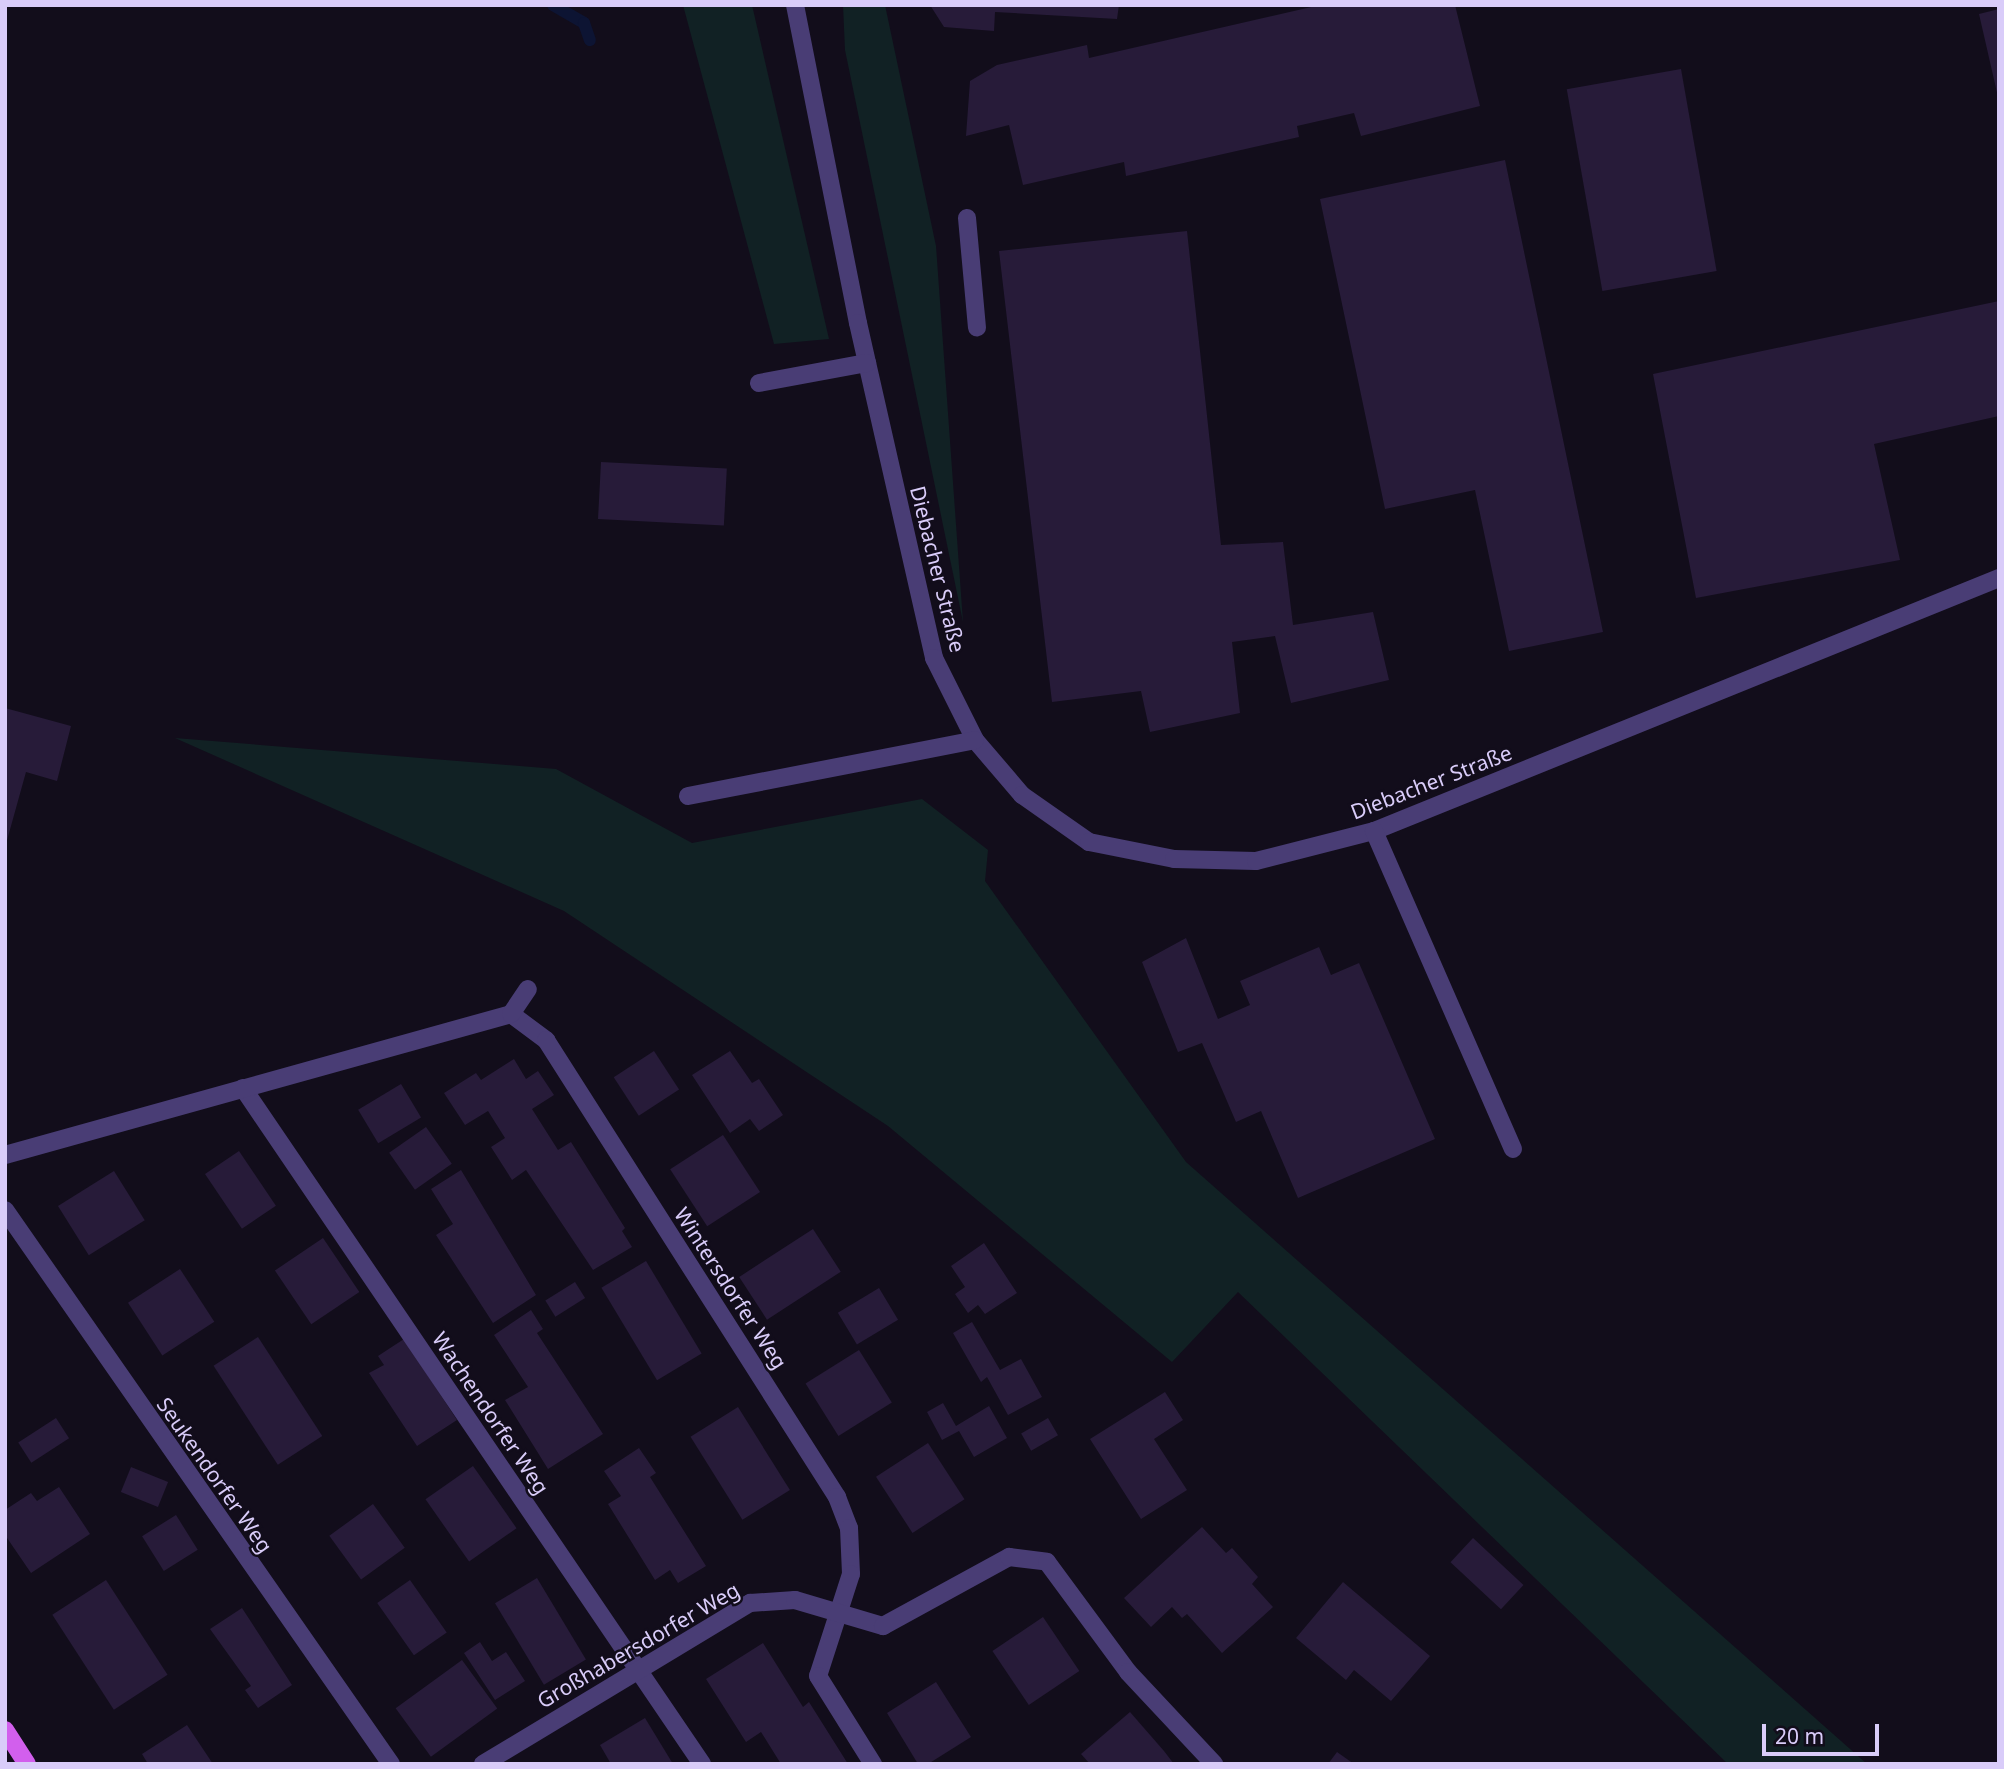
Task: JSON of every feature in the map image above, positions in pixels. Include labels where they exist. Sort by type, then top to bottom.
[{"type":"main road","points":[[5,1730],[27,1764]]},
{"type":"street","name":"Diebacher Straße","points":[[795,5],[867,363],[934,658],[975,740],[1022,795],[1089,842],[1174,859],[1256,861],[1374,831],[1999,578]]},
{"type":"street","points":[[967,218],[977,328]]},
{"type":"street","points":[[759,383],[867,363]]},
{"type":"street","points":[[688,796],[975,740]]},
{"type":"street","points":[[1374,831],[1513,1149]]},
{"type":"street","points":[[5,1155],[511,1014],[528,989]]},
{"type":"street","name":"Wintersdorfer Weg","points":[[511,1014],[546,1040],[837,1497],[849,1528],[850,1574],[818,1676],[873,1764]]},
{"type":"street","name":"Wachendorfer Weg","points":[[243,1088],[702,1764]]},
{"type":"street","name":"Seukendorfer Weg","points":[[5,1210],[391,1764]]},
{"type":"street","name":"Großhabersdorfer Weg","points":[[483,1764],[637,1668],[750,1603],[795,1600],[883,1626],[1009,1557],[1047,1562],[1128,1672],[1214,1764]]},
{"type":"shaded area","points":[[683,5],[752,5],[829,339],[774,344]]},
{"type":"shaded area","points":[[843,5],[885,5],[936,246],[963,622],[845,50]]},
{"type":"shaded area","points":[[175,738],[556,769],[692,843],[922,799],[988,850],[985,881],[1186,1162],[1867,1764],[1728,1764],[1238,1292],[1172,1362],[888,1126],[564,911]]},
{"type":"building","points":[[930,5],[1119,5],[1117,19],[995,12],[994,31],[944,27]]},
{"type":"building","points":[[1320,5],[1455,5],[1480,106],[1361,136],[1354,113],[1297,126],[1299,137],[1126,176],[1124,162],[1023,185],[1009,125],[966,136],[970,81],[997,65],[1087,45],[1089,58]]},
{"type":"building","points":[[1999,9],[1999,97],[1998,97],[1979,14]]},
{"type":"building","points":[[1681,69],[1717,271],[1602,291],[1567,89]]},
{"type":"building","points":[[1505,160],[1603,632],[1509,651],[1475,490],[1385,509],[1320,199]]},
{"type":"building","points":[[1187,231],[1221,545],[1283,542],[1293,625],[1373,612],[1389,680],[1291,703],[1275,636],[1232,642],[1240,713],[1150,732],[1141,691],[1052,702],[999,251]]},
{"type":"building","points":[[1999,301],[1999,416],[1874,444],[1900,560],[1696,598],[1653,374]]},
{"type":"building","points":[[601,462],[727,469],[724,526],[598,519]]},
{"type":"building","points":[[5,708],[71,726],[57,781],[26,772],[6,844]]},
{"type":"building","points":[[1186,938],[1218,1019],[1250,1005],[1240,981],[1319,947],[1331,975],[1359,963],[1435,1139],[1298,1198],[1261,1111],[1236,1122],[1202,1043],[1178,1052],[1142,962]]},
{"type":"building","points":[[654,1051],[679,1090],[639,1116],[614,1077]]},
{"type":"building","points":[[730,1051],[752,1083],[759,1079],[783,1115],[759,1131],[750,1119],[730,1133],[692,1075]]},
{"type":"building","points":[[514,1059],[526,1079],[538,1071],[554,1095],[532,1109],[558,1150],[571,1142],[625,1228],[622,1231],[632,1247],[593,1270],[526,1170],[512,1180],[491,1147],[505,1138],[488,1111],[465,1125],[444,1093],[476,1073],[481,1080]]},
{"type":"building","points":[[401,1084],[421,1117],[378,1143],[358,1110]]},
{"type":"building","points":[[426,1127],[452,1164],[415,1190],[389,1153]]},
{"type":"building","points":[[723,1135],[760,1192],[707,1226],[670,1169]]},
{"type":"building","points":[[239,1151],[276,1206],[242,1229],[205,1174]]},
{"type":"building","points":[[461,1170],[536,1295],[493,1323],[436,1235],[453,1224],[431,1189]]},
{"type":"building","points":[[114,1171],[145,1220],[89,1255],[58,1206]]},
{"type":"building","points":[[813,1229],[841,1272],[767,1320],[739,1277]]},
{"type":"building","points":[[323,1238],[359,1292],[311,1324],[275,1270]]},
{"type":"building","points":[[984,1243],[1017,1293],[985,1314],[978,1305],[968,1313],[955,1294],[965,1287],[951,1266]]},
{"type":"building","points":[[646,1261],[702,1354],[657,1380],[601,1288]]},
{"type":"building","points":[[180,1269],[214,1322],[162,1356],[128,1303]]},
{"type":"building","points":[[575,1282],[585,1298],[555,1317],[545,1301]]},
{"type":"building","points":[[879,1288],[898,1320],[857,1344],[838,1313]]},
{"type":"building","points":[[531,1310],[543,1329],[537,1333],[603,1434],[548,1469],[505,1400],[528,1387],[494,1335]]},
{"type":"building","points":[[972,1322],[1000,1370],[1021,1359],[1042,1397],[1008,1415],[987,1377],[981,1382],[953,1333]]},
{"type":"building","points":[[258,1337],[322,1436],[278,1465],[214,1366]]},
{"type":"building","points":[[404,1339],[457,1420],[417,1446],[369,1373],[384,1365],[378,1356]]},
{"type":"building","points":[[859,1350],[892,1403],[838,1436],[806,1383]]},
{"type":"building","points":[[1165,1392],[1183,1420],[1154,1439],[1187,1490],[1141,1519],[1090,1439]]},
{"type":"building","points":[[943,1403],[956,1426],[989,1406],[1007,1438],[974,1457],[959,1431],[942,1440],[927,1412]]},
{"type":"building","points":[[738,1407],[790,1490],[742,1520],[691,1437]]},
{"type":"building","points":[[56,1418],[69,1438],[31,1463],[18,1443]]},
{"type":"building","points":[[1048,1418],[1058,1435],[1031,1451],[1021,1434]]},
{"type":"building","points":[[928,1443],[964,1499],[912,1533],[876,1477]]},
{"type":"building","points":[[639,1448],[656,1473],[650,1477],[706,1566],[678,1583],[670,1570],[655,1580],[608,1504],[621,1496],[604,1471]]},
{"type":"building","points":[[473,1466],[517,1528],[469,1562],[425,1499]]},
{"type":"building","points":[[131,1467],[168,1482],[158,1507],[121,1492]]},
{"type":"building","points":[[59,1487],[90,1534],[31,1573],[5,1535],[5,1510],[31,1493],[37,1501]]},
{"type":"building","points":[[373,1504],[405,1548],[361,1579],[329,1536]]},
{"type":"building","points":[[176,1515],[198,1550],[164,1571],[142,1536]]},
{"type":"building","points":[[1202,1527],[1226,1553],[1232,1548],[1258,1577],[1252,1584],[1273,1607],[1222,1653],[1187,1614],[1182,1618],[1172,1607],[1151,1627],[1124,1598]]},
{"type":"building","points":[[1473,1538],[1523,1585],[1501,1609],[1450,1562]]},
{"type":"building","points":[[537,1578],[586,1659],[544,1685],[495,1603]]},
{"type":"building","points":[[106,1580],[168,1675],[114,1710],[52,1615]]},
{"type":"building","points":[[410,1580],[447,1632],[414,1655],[377,1603]]},
{"type":"building","points":[[1343,1582],[1430,1656],[1391,1701],[1354,1670],[1346,1680],[1296,1638]]},
{"type":"building","points":[[242,1608],[292,1685],[258,1708],[245,1690],[251,1686],[210,1629]]},
{"type":"building","points":[[1043,1617],[1079,1671],[1029,1705],[992,1651]]},
{"type":"building","points":[[480,1642],[492,1661],[506,1652],[525,1681],[495,1700],[464,1653]]},
{"type":"building","points":[[763,1643],[803,1707],[809,1702],[848,1764],[781,1764],[761,1732],[746,1742],[706,1679]]},
{"type":"building","points":[[462,1660],[497,1709],[431,1757],[396,1708]]},
{"type":"building","points":[[936,1682],[971,1737],[928,1764],[918,1764],[887,1713]]},
{"type":"building","points":[[1130,1712],[1174,1764],[1090,1764],[1081,1754]]},
{"type":"building","points":[[645,1718],[673,1764],[611,1764],[600,1745]]},
{"type":"building","points":[[187,1725],[213,1764],[148,1764],[142,1754]]},
{"type":"building","points":[[1337,1752],[1354,1764],[1328,1764]]},
{"type":"waterway","points":[[553,5],[584,23],[590,40]]}]
